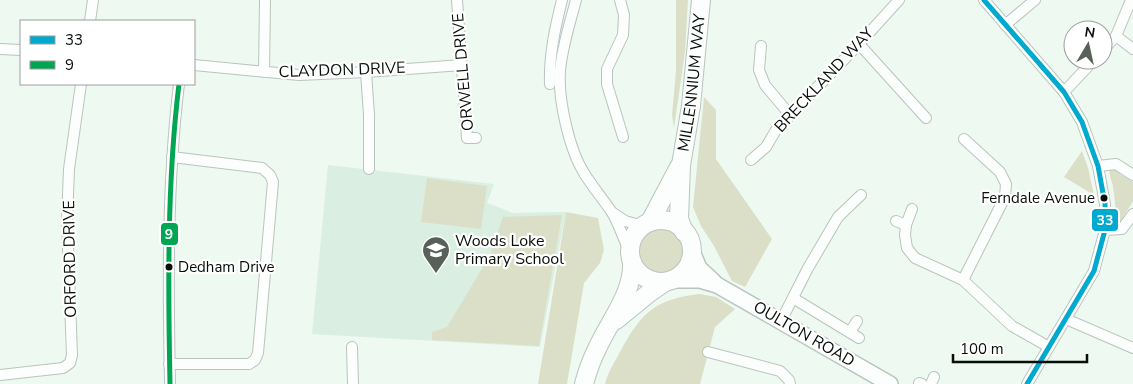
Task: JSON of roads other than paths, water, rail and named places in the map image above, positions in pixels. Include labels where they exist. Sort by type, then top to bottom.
[{"type":"highway","name":"MILLENNIUM WAY","points":[[684,232],[679,219],[681,165],[691,106],[701,0]]},
{"type":"highway","name":"MILLENNIUM WAY","points":[[647,224],[681,165]]},
{"type":"highway","points":[[584,384],[596,350],[631,283],[633,273],[631,257],[633,238],[647,224],[665,221],[672,223],[688,237],[691,249],[689,264],[679,276],[625,311],[608,328]]},
{"type":"highway","points":[[631,257],[636,269],[649,280],[669,281]]},
{"type":"main road","name":"OULTON ROAD","points":[[691,249],[698,268],[718,285],[890,384]]},
{"type":"main road","name":"OULTON ROAD","points":[[669,281],[700,280],[718,285]]},
{"type":"street","points":[[90,20],[93,0]]},
{"type":"street","points":[[264,72],[265,0]]},
{"type":"street","name":"ORWELL DRIVE","points":[[457,0],[467,138],[476,138]]},
{"type":"street","points":[[550,84],[553,43],[562,0]]},
{"type":"street","points":[[576,0],[562,62],[560,93],[572,146],[577,159],[583,172],[612,212],[631,257]]},
{"type":"street","points":[[620,0],[624,15],[623,35],[607,69],[607,84],[623,137]]},
{"type":"street","name":"BRECKLAND WAY","points":[[751,160],[766,147],[776,130],[899,0]]},
{"type":"street","points":[[984,0],[1064,92],[1082,122],[1098,166],[1105,204],[1105,230],[1094,270],[1027,384]]},
{"type":"street","points":[[1005,25],[1035,0]]},
{"type":"street","points":[[1113,39],[1131,0]]},
{"type":"street","points":[[1116,36],[1133,49]]},
{"type":"street","points":[[859,44],[926,118]]},
{"type":"street","points":[[761,46],[759,70],[765,86],[790,115]]},
{"type":"street","points":[[0,49],[20,50]]},
{"type":"street","name":"CLAYDON DRIVE","points":[[195,65],[298,75],[462,65]]},
{"type":"street","points":[[1064,92],[1085,70]]},
{"type":"street","points":[[366,72],[369,115],[369,169]]},
{"type":"street","name":"ORFORD DRIVE","points":[[0,375],[63,368],[70,363],[72,355],[67,220],[69,169],[81,85]]},
{"type":"street","points":[[170,384],[168,261],[172,157],[178,85]]},
{"type":"street","points":[[963,280],[1005,197],[1006,184],[1000,172],[964,139]]},
{"type":"street","points":[[169,364],[249,364],[255,360],[258,353],[273,182],[270,174],[262,168],[172,157]]},
{"type":"street","points":[[1098,166],[1116,164],[1133,175]]},
{"type":"street","points":[[782,321],[808,268],[838,217],[861,195]]},
{"type":"street","points":[[912,209],[906,225],[905,235],[907,248],[915,258],[963,280],[1012,326],[1049,347]]},
{"type":"street","points":[[612,212],[624,221],[647,224]]},
{"type":"street","points":[[1105,230],[1122,229],[1133,214]]},
{"type":"street","points":[[896,221],[906,225]]},
{"type":"street","points":[[793,298],[854,335],[857,321]]},
{"type":"street","points":[[1066,319],[1133,348]]},
{"type":"street","points":[[352,347],[353,384]]},
{"type":"street","points":[[708,352],[780,371],[789,380],[790,384]]},
{"type":"place","name":"Ferndale Avenue","points":[[1104,198]]},
{"type":"place","name":"Dedham Drive","points":[[169,267]]},
{"type":"place","name":"Woods Loke Primary School","points":[[436,274]]}]
